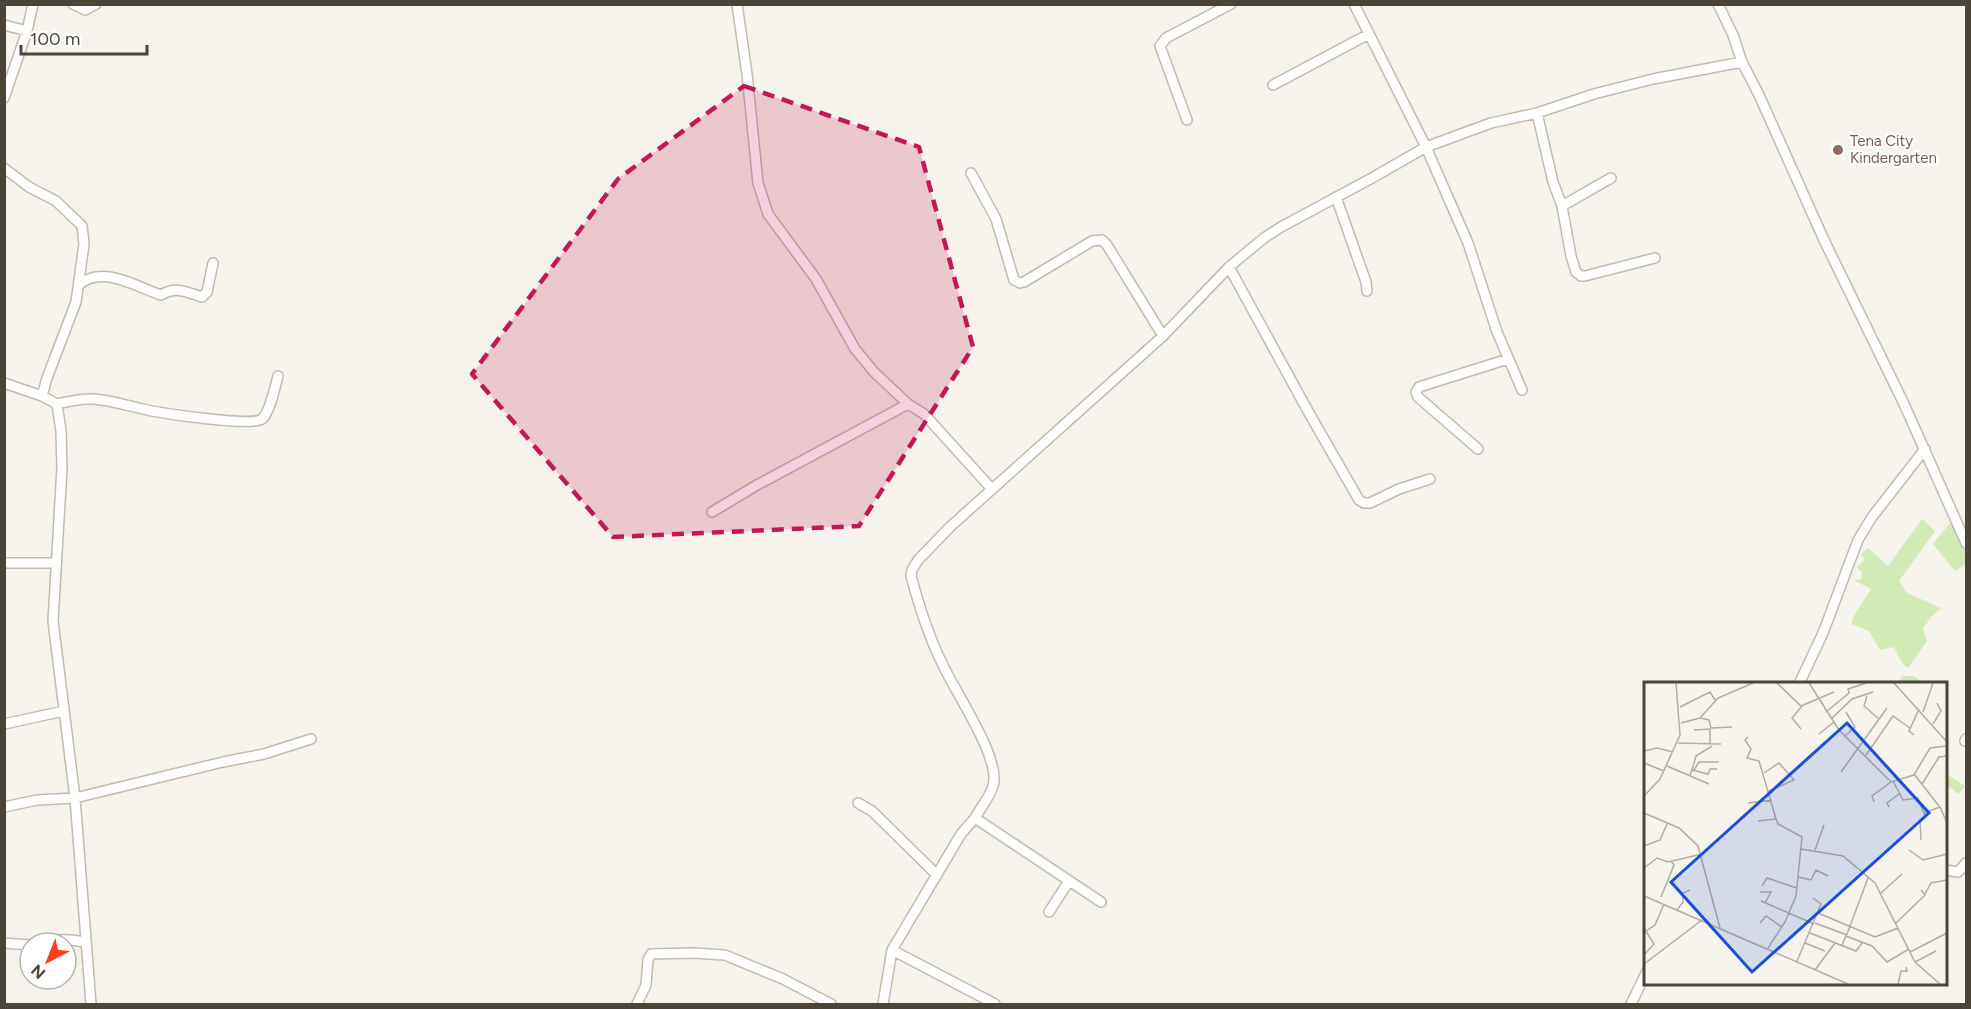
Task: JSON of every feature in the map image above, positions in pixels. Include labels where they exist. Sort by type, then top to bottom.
[{"type":"street","points":[[4,98],[27,31],[33,4]]},
{"type":"street","points":[[73,4],[85,10],[96,4]]},
{"type":"street","points":[[737,4],[758,183],[768,214],[816,279],[855,349],[874,372],[908,404],[924,414],[991,488]]},
{"type":"street","points":[[1187,120],[1160,46],[1166,38],[1232,4]]},
{"type":"street","points":[[1354,4],[1426,147],[1468,243],[1497,332],[1522,390]]},
{"type":"street","points":[[1718,4],[1742,62],[1824,240],[1925,449],[1966,543]]},
{"type":"street","points":[[4,25],[27,31]]},
{"type":"street","points":[[1272,85],[1368,34]]},
{"type":"street","points":[[883,1005],[892,950],[961,834],[975,819],[993,787],[992,768],[986,748],[972,717],[942,664],[921,612],[911,576],[918,560],[991,488],[1163,336],[1229,267],[1281,226],[1426,147],[1491,123],[1537,113],[1623,86],[1742,62]]},
{"type":"street","points":[[1537,113],[1553,182],[1562,206],[1575,269],[1581,276],[1655,258]]},
{"type":"street","points":[[4,168],[29,187],[56,201],[82,226],[84,244],[76,302],[46,378],[42,396]]},
{"type":"street","points":[[971,173],[996,219],[1014,280],[1024,282],[1092,241],[1102,240],[1163,336]]},
{"type":"street","points":[[1562,206],[1611,178]]},
{"type":"street","points":[[1336,197],[1366,282],[1367,291]]},
{"type":"street","points":[[80,284],[94,277],[118,278],[161,295],[170,290],[180,290],[202,297],[207,292],[213,263]]},
{"type":"street","points":[[1229,267],[1359,500],[1364,503],[1370,502],[1430,479]]},
{"type":"street","points":[[1478,449],[1418,397],[1416,392],[1419,387],[1508,359]]},
{"type":"street","points":[[4,383],[42,396],[57,404],[79,399],[101,399],[172,414],[240,423],[258,421],[264,416],[272,400],[278,376]]},
{"type":"street","points":[[57,404],[61,431],[62,468],[53,621],[75,798],[91,1005]]},
{"type":"street","points":[[712,512],[757,485],[908,404]]},
{"type":"street","points":[[1800,682],[1823,633],[1858,540],[1872,517],[1925,449]]},
{"type":"street","points":[[4,563],[56,563]]},
{"type":"street","points":[[4,724],[64,711]]},
{"type":"street","points":[[4,807],[37,800],[75,798],[264,754],[311,739]]},
{"type":"street","points":[[858,802],[872,811],[937,875]]},
{"type":"street","points":[[975,819],[1101,902]]},
{"type":"street","points":[[1947,870],[1958,872],[1966,863]]},
{"type":"street","points":[[1049,912],[1069,881]]},
{"type":"street","points":[[78,941],[86,942]]},
{"type":"street","points":[[892,950],[995,1005]]},
{"type":"street","points":[[638,1005],[646,985],[651,954],[694,953],[734,958],[783,979],[831,1005]]},
{"type":"street","points":[[1631,1005],[1644,977]]},
{"type":"highlighted area","points":[[744,86],[919,147],[973,347],[859,526],[613,537],[472,374],[618,179]]},
{"type":"green space","points":[[1954,518],[1966,548],[1966,564],[1955,571],[1933,544]]},
{"type":"green space","points":[[1922,519],[1935,531],[1899,581],[1907,593],[1941,608],[1923,629],[1927,641],[1908,668],[1902,663],[1894,647],[1880,650],[1869,631],[1851,624],[1871,589],[1852,579],[1861,580],[1862,573],[1857,567],[1865,559],[1861,554],[1868,548],[1888,566]]},
{"type":"green space","points":[[1902,676],[1914,676],[1922,682],[1899,682]]},
{"type":"green space","points":[[1947,775],[1965,786],[1959,794],[1947,786]]},
{"type":"place","name":"Tena City Kindergarten","points":[[1838,150]]}]
